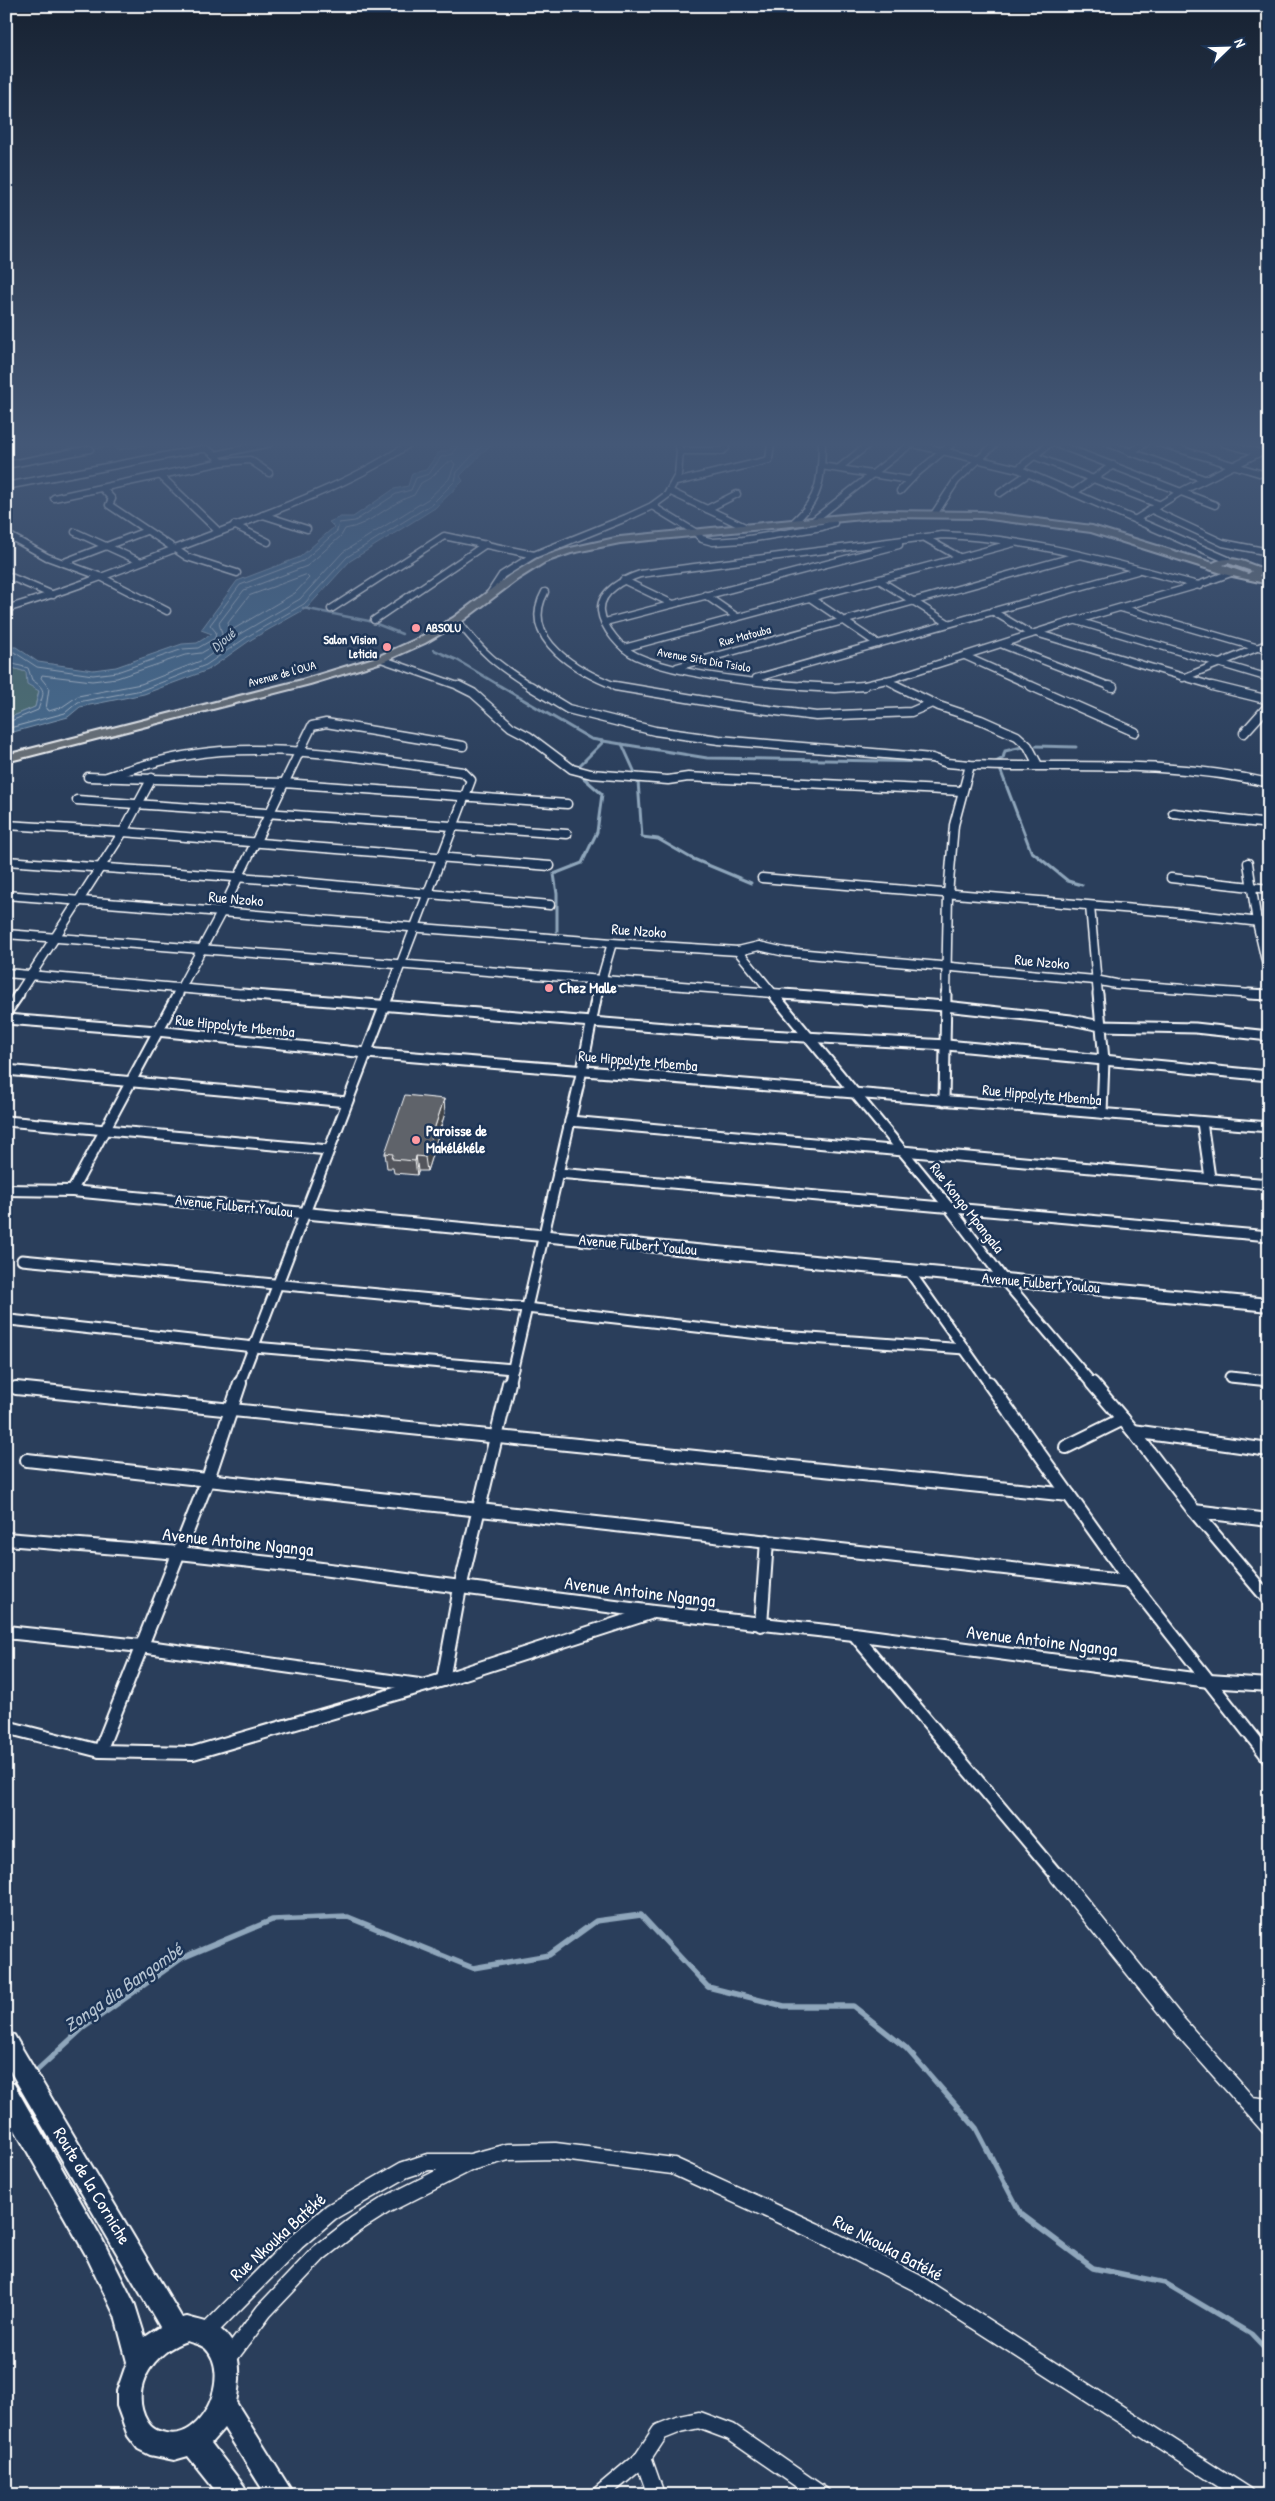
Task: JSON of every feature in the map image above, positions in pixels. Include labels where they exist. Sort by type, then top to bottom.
[{"type":"main road","name":"Avenue de l'OUA","points":[[6,759],[306,682],[381,659],[421,642],[457,620],[489,595],[543,560]]},
{"type":"main road","name":"Avenue de l'OUA","points":[[1209,560],[1223,563]]},
{"type":"main road","points":[[1223,563],[1231,573],[1249,576],[1266,573]]},
{"type":"main road","points":[[1223,563],[1266,573]]},
{"type":"main road","name":"Avenue Fulbert Youlou","points":[[6,1190],[72,1191],[1269,1305]]},
{"type":"main road","name":"Route de la Corniche","points":[[6,2043],[176,2331]]},
{"type":"main road","name":"Route de la Corniche","points":[[6,2092],[94,2247],[126,2314],[139,2362]]},
{"type":"main road","points":[[197,2330],[206,2333],[222,2349],[227,2361],[228,2389],[224,2404],[212,2425],[193,2441],[178,2447],[162,2447],[148,2441],[138,2430],[131,2415],[129,2398],[132,2379],[139,2362],[149,2348],[162,2337],[176,2331],[197,2330]]},
{"type":"main road","points":[[224,2404],[281,2495]]},
{"type":"main road","points":[[193,2441],[235,2495]]},
{"type":"street","points":[[56,560],[99,576],[167,611]]},
{"type":"street","points":[[62,563],[70,560]]},
{"type":"street","points":[[6,609],[53,595],[142,560]]},
{"type":"street","points":[[195,560],[237,573]]},
{"type":"street","points":[[331,610],[407,560]]},
{"type":"street","points":[[374,620],[463,560]]},
{"type":"street","points":[[489,595],[496,581],[502,575],[526,560]]},
{"type":"street","points":[[744,560],[662,570],[623,580],[610,591],[602,604],[601,611],[605,622],[841,560]]},
{"type":"street","points":[[624,648],[950,560]]},
{"type":"street","name":"Rue Matouba","points":[[676,668],[912,600],[1063,560]]},
{"type":"street","points":[[1099,560],[1200,586]]},
{"type":"street","points":[[1217,560],[1223,563]]},
{"type":"street","points":[[753,679],[1139,570]]},
{"type":"street","name":"Avenue Sita Dia Tsiolo","points":[[605,622],[624,648],[644,660],[676,668],[753,679],[827,688],[856,687],[886,680],[1076,621],[1200,586],[1231,573]]},
{"type":"street","points":[[6,575],[53,595]]},
{"type":"street","points":[[623,580],[673,604]]},
{"type":"street","points":[[879,580],[948,623]]},
{"type":"street","points":[[545,592],[540,601],[537,620],[556,653],[592,677],[619,688],[729,706],[816,716],[911,712],[932,702]]},
{"type":"street","points":[[705,595],[737,617]]},
{"type":"street","points":[[810,598],[878,644]]},
{"type":"street","points":[[1120,608],[1269,651]]},
{"type":"street","points":[[992,611],[1033,634],[1183,678],[1269,700]]},
{"type":"street","points":[[457,620],[479,649],[498,666],[568,709],[655,731],[710,739],[912,756],[970,765],[998,767],[1038,764],[1222,770],[1269,782]]},
{"type":"street","points":[[1076,621],[1269,678]]},
{"type":"street","points":[[1183,678],[1269,643]]},
{"type":"street","points":[[1003,644],[1112,687]]},
{"type":"street","points":[[965,656],[1135,732]]},
{"type":"street","points":[[381,659],[460,686],[473,693],[512,727],[528,736],[572,769],[591,774],[668,780],[688,777],[824,782],[962,791]]},
{"type":"street","points":[[886,680],[932,702],[1017,736],[1028,746],[1038,764]]},
{"type":"street","points":[[1244,734],[1269,706]]},
{"type":"street","points":[[72,1191],[222,911],[272,812],[284,782],[312,726],[326,723],[463,746]]},
{"type":"street","points":[[100,1751],[208,1479],[230,1409],[471,780],[463,772],[375,758],[298,752],[221,751],[139,766],[107,777]]},
{"type":"street","points":[[944,1100],[947,1045],[945,1006],[948,894],[953,830],[970,765]]},
{"type":"street","points":[[88,777],[284,782],[567,804]]},
{"type":"street","points":[[6,1012],[123,832],[152,778]]},
{"type":"street","points":[[77,800],[272,812],[567,834]]},
{"type":"street","points":[[1173,813],[1269,824]]},
{"type":"street","points":[[6,825],[123,832],[550,866]]},
{"type":"street","points":[[6,861],[428,891],[550,905]]},
{"type":"street","points":[[1248,863],[1257,922],[1269,974]]},
{"type":"street","points":[[762,878],[1171,912],[1269,923]]},
{"type":"street","points":[[1172,878],[1269,889]]},
{"type":"street","name":"Rue Nzoko","points":[[6,895],[612,943],[738,951],[759,946],[785,952],[1095,980],[1116,984],[1269,995]]},
{"type":"street","points":[[1090,906],[1095,980],[1104,1060],[1102,1113]]},
{"type":"street","points":[[6,934],[400,964],[475,972],[600,979],[945,1006],[1071,1020],[1101,1026],[1196,1028],[1269,1036]]},
{"type":"street","points":[[443,1680],[460,1588],[495,1437],[514,1369],[526,1308],[582,1070],[600,979],[612,943]]},
{"type":"street","name":"Rue Kongo Mpangala","points":[[738,951],[948,1206],[1004,1280],[1133,1431],[1194,1511],[1267,1596]]},
{"type":"street","points":[[6,972],[591,1022],[947,1045],[1189,1070],[1269,1076]]},
{"type":"street","name":"Rue Hippolyte Mbemba","points":[[6,1019],[157,1031],[366,1053],[1269,1127]]},
{"type":"street","points":[[6,1070],[348,1102]]},
{"type":"street","points":[[6,1120],[329,1150]]},
{"type":"street","points":[[570,1121],[1269,1184]]},
{"type":"street","points":[[1202,1122],[1210,1178]]},
{"type":"street","points":[[558,1173],[948,1206],[1269,1236]]},
{"type":"street","points":[[22,1260],[278,1283],[768,1335],[965,1349]]},
{"type":"street","points":[[909,1271],[1131,1582],[1269,1758]]},
{"type":"street","points":[[10,1320],[254,1347],[514,1369]]},
{"type":"street","points":[[1230,1377],[1269,1381]]},
{"type":"street","points":[[16,1388],[1069,1495]]},
{"type":"street","points":[[1066,1447],[1123,1420]]},
{"type":"street","points":[[1133,1431],[1269,1450]]},
{"type":"street","points":[[26,1460],[1131,1582]]},
{"type":"street","points":[[1194,1511],[1269,1520]]},
{"type":"street","name":"Avenue Antoine Nganga","points":[[6,1539],[179,1553],[306,1567],[654,1612],[854,1634],[1209,1681],[1269,1685]]},
{"type":"street","points":[[761,1624],[767,1541]]},
{"type":"street","points":[[6,1727],[100,1751],[192,1753],[443,1680],[654,1612]]},
{"type":"street","points":[[6,1632],[141,1646],[425,1685]]},
{"type":"street","points":[[854,1634],[1066,1886],[1177,2023],[1269,2126]]},
{"type":"street","points":[[1251,2105],[1269,2107]]},
{"type":"street","name":"Rue Nkouka Batéké","points":[[227,2361],[264,2311],[319,2253],[356,2224],[386,2205],[471,2162],[508,2152],[555,2151],[673,2166],[815,2231],[917,2283],[1246,2495]]},
{"type":"street","name":"Rue Nkouka Batéké","points":[[206,2333],[296,2242],[332,2212],[404,2170],[428,2162],[471,2162]]},
{"type":"street","points":[[599,2495],[643,2458],[660,2432],[680,2424],[699,2420],[731,2432],[822,2495]]},
{"type":"street","points":[[643,2458],[656,2495]]},
{"type":"green space","points":[[6,666],[26,672],[39,690],[35,707],[6,719]]},
{"type":"water","name":"Djoué","points":[[293,560],[352,560],[307,608],[252,639],[208,670],[144,694],[80,707],[68,717],[6,734],[6,719],[35,707],[39,691],[27,684],[26,672],[6,666],[6,647],[16,647],[38,662],[93,670],[116,667],[182,644],[197,643],[212,634],[201,630],[237,581]]},
{"type":"building","name":"Paroisse de Makélékéle","points":[[405,1095],[444,1099],[425,1157],[416,1156],[415,1161],[392,1159],[393,1154],[385,1153]]},
{"type":"waterway","points":[[303,608],[369,621],[402,634]]},
{"type":"waterway","points":[[434,650],[457,660],[502,687]]},
{"type":"waterway","points":[[500,686],[591,739],[604,741]]},
{"type":"waterway","points":[[577,768],[604,741]]},
{"type":"waterway","points":[[604,741],[622,744]]},
{"type":"waterway","points":[[622,744],[707,758],[935,762]]},
{"type":"waterway","points":[[622,744],[636,775]]},
{"type":"waterway","points":[[1036,746],[1076,747]]},
{"type":"waterway","points":[[992,764],[1003,758],[1005,751],[1022,747]]},
{"type":"waterway","points":[[1000,769],[1031,851],[1068,881],[1082,885]]},
{"type":"waterway","points":[[557,931],[557,894],[554,874],[582,863],[597,832],[602,794],[578,773]]},
{"type":"waterway","points":[[638,781],[642,837],[658,839],[691,858],[751,883]]},
{"type":"waterway","name":"Zonga dia Bangombé","points":[[33,2074],[83,2028],[182,1958],[272,1920],[348,1917],[473,1968],[549,1955],[596,1921],[641,1915],[708,1987],[784,2006],[853,2006],[906,2048],[976,2128],[1021,2214],[1093,2268],[1165,2283],[1251,2334],[1269,2353]]},
{"type":"place","name":"ABSOLU","points":[[416,628]]},
{"type":"place","name":"Salon Vision Leticia","points":[[387,647]]},
{"type":"place","name":"Chez Malle","points":[[549,988]]},
{"type":"place","name":"Paroisse de Makélékéle","points":[[416,1140]]}]
